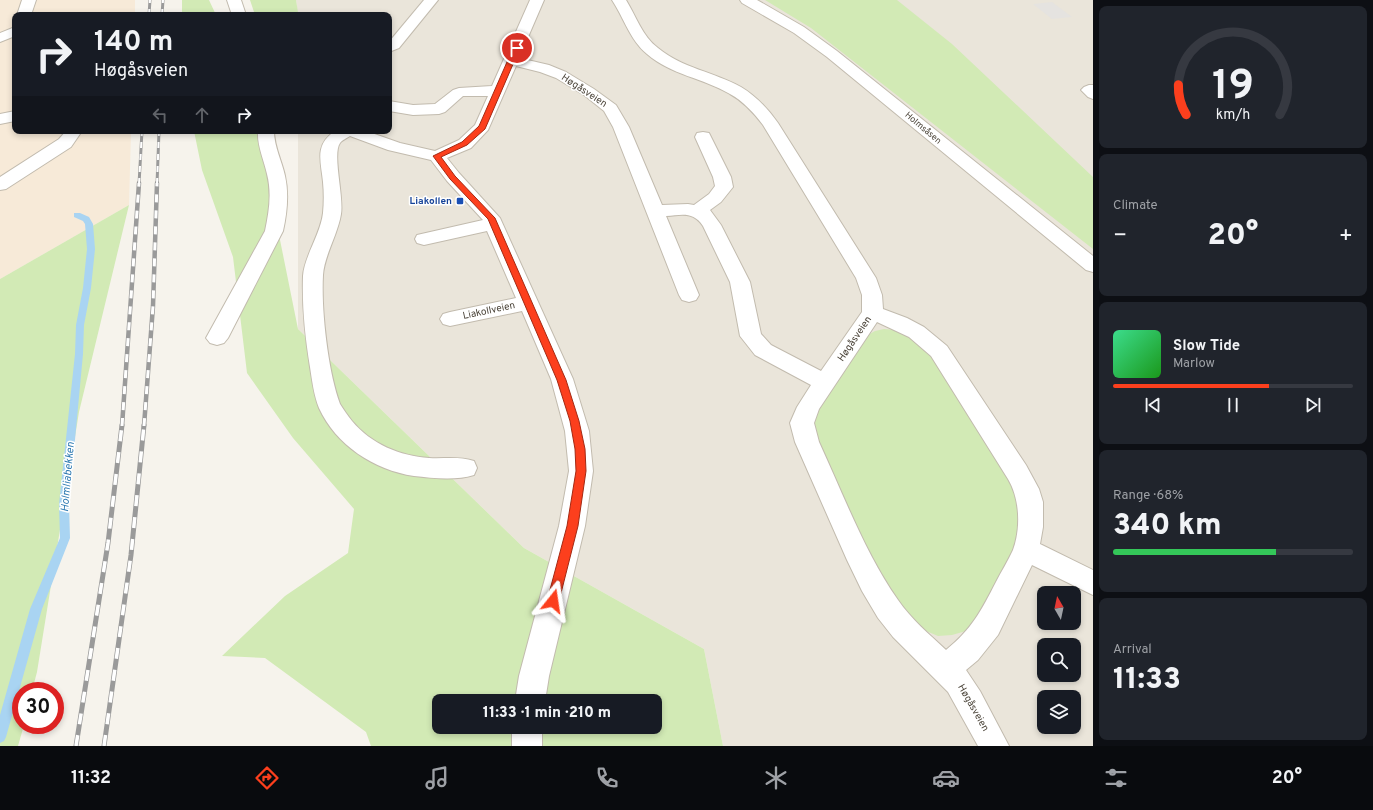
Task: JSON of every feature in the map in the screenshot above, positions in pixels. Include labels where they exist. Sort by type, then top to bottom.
[{"type":"street","points":[[25,12],[29,0]]},
{"type":"street","points":[[234,0],[238,12]]},
{"type":"street","points":[[392,46],[431,0]]},
{"type":"street","points":[[360,134],[401,149],[437,156],[455,149],[476,135],[484,123],[537,0]]},
{"type":"street","points":[[619,0],[635,32],[643,43],[660,58],[687,71],[733,89],[754,103],[761,111],[770,123],[866,278],[872,292],[874,302],[872,313]]},
{"type":"street","name":"Holmsåsen","points":[[747,0],[799,30],[832,54],[1093,266]]},
{"type":"street","points":[[0,38],[12,32]]},
{"type":"street","name":"Høgåsveien","points":[[511,61],[544,68],[561,75],[594,95],[610,108],[622,127],[689,295]]},
{"type":"street","points":[[1093,90],[1089,90],[1093,94]]},
{"type":"street","points":[[392,104],[414,110],[439,109],[458,93],[464,91],[498,91]]},
{"type":"street","points":[[0,119],[12,117]]},
{"type":"street","points":[[0,185],[65,143],[72,134]]},
{"type":"street","points":[[217,338],[274,231],[278,212],[279,196],[266,134]]},
{"type":"street","points":[[342,134],[333,140],[328,154],[332,184],[332,214],[313,274],[314,324],[323,382],[330,407],[344,428],[368,449],[399,464],[429,468],[465,468]]},
{"type":"street","points":[[697,211],[714,198],[724,187],[722,177],[702,137]]},
{"type":"street","name":"Liakollveien","points":[[437,156],[453,177],[481,206],[494,224],[508,260],[562,380],[572,412],[579,443],[581,471],[572,526],[534,676],[531,694]]},
{"type":"street","points":[[656,211],[688,209],[697,211],[708,219],[736,272],[743,290],[748,328],[751,336],[763,350],[824,383]]},
{"type":"street","points":[[424,239],[494,224]]},
{"type":"street","name":"Liakollveien","points":[[450,319],[528,303]]},
{"type":"street","name":"Høgåsveien","points":[[945,669],[968,650],[988,626],[1026,550],[1030,527],[1030,502],[1027,489],[939,351],[925,336],[902,323],[872,313],[808,407],[802,423],[807,442],[860,560],[888,609],[903,628],[958,682],[970,700],[994,746]]},
{"type":"street","points":[[1026,550],[1093,583]]},
{"type":"street","points":[[527,734],[527,746]]},
{"type":"shaded area","points":[[0,0],[135,0],[135,12],[12,12],[12,134],[131,134],[129,205],[0,279]]},
{"type":"shaded area","points":[[296,0],[1093,0],[1093,746],[723,746],[704,649],[524,548],[298,329],[298,134],[392,134],[392,12],[298,12]]},
{"type":"shaded area","points":[[1052,2],[1072,17],[1052,19],[1033,4]]},
{"type":"green space","points":[[182,0],[209,0],[215,12],[182,12]]},
{"type":"green space","points":[[250,0],[296,0],[298,12],[254,12]]},
{"type":"green space","points":[[765,0],[897,0],[952,44],[1093,177],[1093,249],[811,28]]},
{"type":"green space","points":[[195,134],[259,134],[298,329],[524,548],[704,649],[723,746],[371,746],[366,732],[265,658],[222,656],[285,596],[348,553],[354,509],[293,438],[247,373],[233,257],[202,170]]},
{"type":"green space","points":[[129,205],[79,412],[37,672],[34,682],[12,682],[12,734],[21,734],[18,746],[0,746],[0,279]]},
{"type":"green space","points":[[884,329],[897,330],[926,344],[1020,495],[1018,539],[990,602],[966,631],[952,635],[938,636],[919,628],[887,594],[814,442],[812,417],[866,336],[875,331]]},
{"type":"waterway","name":"Holmliabekken","points":[[0,737],[36,609],[65,538],[64,504],[79,354],[80,325],[87,288],[91,249],[89,224],[86,219],[77,215]]},
{"type":"railway","points":[[149,12],[150,0]]},
{"type":"railway","points":[[162,12],[163,0]]},
{"type":"railway","points":[[139,184],[142,134]]},
{"type":"railway","points":[[157,184],[159,134]]},
{"type":"railway","points":[[122,426],[139,183]]},
{"type":"railway","points":[[144,426],[153,306],[157,183]]},
{"type":"railway","points":[[76,746],[108,543],[122,425]]},
{"type":"railway","points":[[104,746],[131,555],[144,425]]},
{"type":"place","name":"Liakollen","points":[[460,201]]},
{"type":"route","points":[[517,48],[482,127],[476,135],[465,144],[437,156],[453,177],[491,218],[500,237],[508,260],[562,380],[575,421],[580,449],[581,471],[578,496],[553,601]]}]
